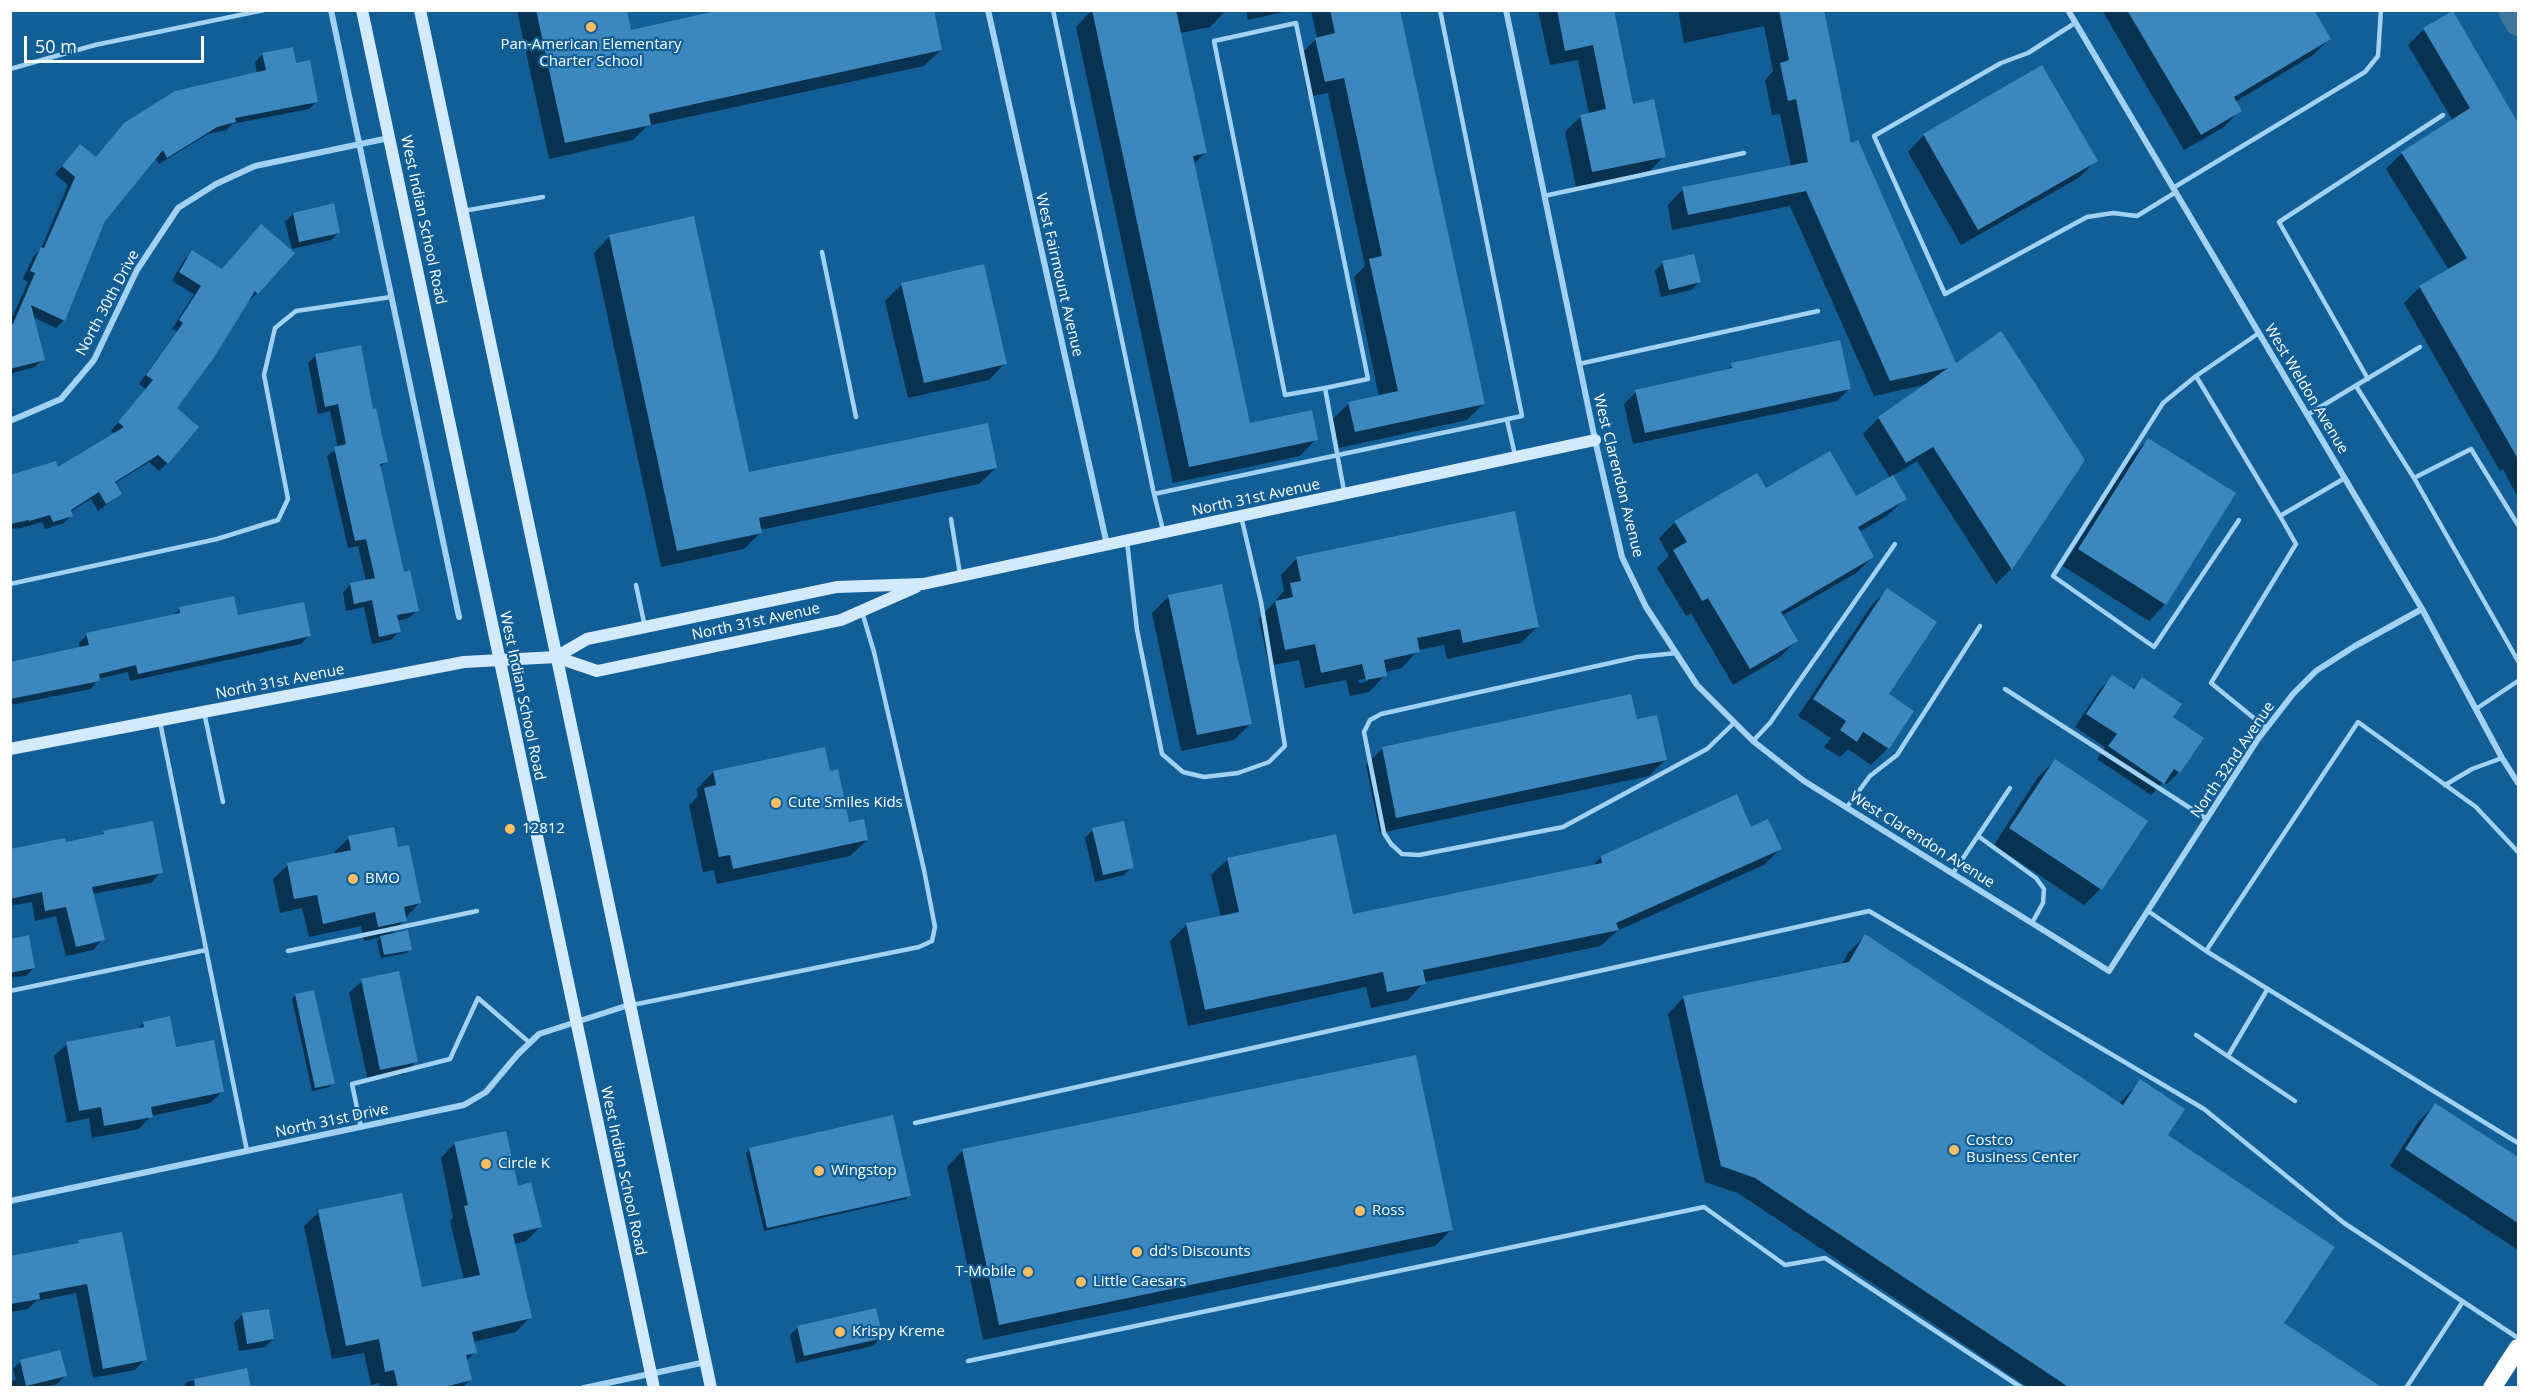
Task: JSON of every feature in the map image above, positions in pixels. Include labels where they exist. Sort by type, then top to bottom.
[{"type":"highway","points":[[2492,1388],[2518,1348]]},
{"type":"main road","name":"West Indian School Road","points":[[362,10],[654,1388]]},
{"type":"main road","points":[[420,10],[711,1388]]},
{"type":"main road","name":"North 31st Avenue","points":[[556,657],[587,639],[837,587],[923,584],[1595,440]]},
{"type":"main road","name":"North 31st Avenue","points":[[10,749],[464,662],[556,657],[597,671],[841,620],[923,584]]},
{"type":"street","points":[[331,10],[459,617]]},
{"type":"street","name":"West Fairmount Avenue","points":[[988,10],[1107,545]]},
{"type":"street","name":"West Clarendon Avenue","points":[[1506,10],[1595,440],[1622,557],[1646,607],[1697,685],[1753,741],[1804,781],[2109,971]]},
{"type":"street","name":"West Weldon Avenue","points":[[2068,10],[2422,609],[2502,758],[2518,783]]},
{"type":"street","name":"North 30th Drive","points":[[10,421],[61,399],[94,360],[137,270],[178,208],[216,184],[255,166],[390,138]]},
{"type":"street","name":"North 32nd Avenue","points":[[2109,971],[2266,728],[2293,694],[2316,671],[2355,646],[2422,609]]},
{"type":"street","name":"North 31st Drive","points":[[10,1201],[464,1105],[486,1092],[539,1034],[629,1005]]},
{"type":"street","points":[[584,1388],[706,1362]]},
{"type":"lane","points":[[10,69],[95,45],[264,10]]},
{"type":"lane","points":[[1053,10],[1164,533]]},
{"type":"lane","points":[[1154,494],[1338,457],[1522,416],[1440,10]]},
{"type":"lane","points":[[2075,23],[2028,53],[2001,63],[1874,136],[1945,294],[2087,217],[2114,213],[2137,216],[2365,72],[2378,56],[2380,10]]},
{"type":"lane","points":[[1296,23],[1368,379],[1324,388],[1285,395],[1214,41],[1296,23]]},
{"type":"lane","points":[[2368,379],[2279,222],[2444,115]]},
{"type":"lane","points":[[1544,196],[1744,153]]},
{"type":"lane","points":[[463,211],[543,197]]},
{"type":"lane","points":[[822,252],[856,417]]},
{"type":"lane","points":[[10,584],[217,539],[278,520],[288,499],[264,375],[275,328],[296,311],[391,297]]},
{"type":"lane","points":[[1579,364],[1818,311]]},
{"type":"lane","points":[[2239,520],[2154,647],[2053,576],[2163,403],[2196,376],[2259,333]]},
{"type":"lane","points":[[2307,415],[2420,347]]},
{"type":"lane","points":[[2196,376],[2296,544],[2211,684],[2266,728]]},
{"type":"lane","points":[[2356,386],[2414,478],[2518,661]]},
{"type":"lane","points":[[1324,388],[1345,494]]},
{"type":"lane","points":[[1507,420],[1515,457]]},
{"type":"lane","points":[[2414,478],[2471,448],[2518,525]]},
{"type":"lane","points":[[2280,516],[2344,478]]},
{"type":"lane","points":[[1127,540],[1137,630],[1162,754],[1183,772],[1204,777],[1238,773],[1269,762],[1285,746],[1261,602],[1241,516]]},
{"type":"lane","points":[[951,519],[961,576]]},
{"type":"lane","points":[[1753,741],[1770,723],[1895,544]]},
{"type":"lane","points":[[636,585],[645,627]]},
{"type":"lane","points":[[629,1005],[919,948],[932,941],[935,927],[924,870],[877,662],[861,611]]},
{"type":"lane","points":[[1847,807],[1870,776],[1897,755],[1980,626]]},
{"type":"lane","points":[[1677,653],[1637,657],[1381,714],[1370,720],[1364,732],[1384,833],[1390,844],[1402,854],[1419,855],[1563,827],[1707,749],[1734,723]]},
{"type":"lane","points":[[2476,709],[2518,681]]},
{"type":"lane","points":[[2005,689],[2206,819]]},
{"type":"lane","points":[[204,712],[222,802]]},
{"type":"lane","points":[[160,721],[247,1151]]},
{"type":"lane","points":[[2206,951],[2358,722],[2476,807],[2518,852]]},
{"type":"lane","points":[[2445,785],[2472,770],[2502,758]]},
{"type":"lane","points":[[1953,873],[2010,788]]},
{"type":"lane","points":[[1978,836],[2036,878],[2044,889],[2043,903],[2032,923]]},
{"type":"lane","points":[[288,951],[477,911]]},
{"type":"lane","points":[[915,1123],[1869,911],[2204,1109],[2344,1223],[2518,1338]]},
{"type":"lane","points":[[2148,911],[2267,990],[2518,1143]]},
{"type":"lane","points":[[10,991],[206,950]]},
{"type":"lane","points":[[2228,1056],[2267,990]]},
{"type":"lane","points":[[361,1126],[352,1083],[450,1059],[477,998],[530,1043]]},
{"type":"lane","points":[[2196,1035],[2295,1101]]},
{"type":"lane","points":[[968,1361],[1704,1207],[1785,1265],[1825,1258],[2022,1388]]},
{"type":"lane","points":[[2406,1388],[2462,1303]]},
{"type":"building","points":[[536,10],[627,10],[631,30],[720,10],[934,10],[942,50],[649,114],[651,125],[565,143]]},
{"type":"building","points":[[1092,10],[1176,10],[1207,153],[1193,156],[1250,423],[1312,410],[1318,440],[1189,467]]},
{"type":"building","points":[[1330,10],[1400,10],[1485,404],[1355,432],[1348,402],[1398,391],[1369,259],[1382,256],[1344,78],[1325,82],[1315,38],[1335,33]]},
{"type":"building","points":[[1557,10],[1614,10],[1633,104],[1654,99],[1666,157],[1592,172],[1580,115],[1606,109],[1593,45],[1565,51]]},
{"type":"building","points":[[1779,10],[1824,10],[1851,143],[1858,140],[1956,363],[2001,331],[2085,460],[2012,570],[1933,447],[1906,463],[1878,417],[1948,368],[1890,381],[1806,191],[1688,215],[1682,187],[1808,162],[1796,99],[1788,101],[1780,63],[1789,60]]},
{"type":"building","points":[[2127,10],[2314,10],[2331,39],[2234,97],[2242,111],[2201,135]]},
{"type":"building","points":[[2453,11],[2518,123],[2518,459],[2419,286],[2467,258],[2401,152],[2470,108],[2423,28]]},
{"type":"building","points":[[293,47],[296,63],[310,60],[318,102],[235,118],[236,122],[217,127],[167,158],[163,150],[105,221],[65,321],[31,305],[45,360],[10,369],[10,325],[13,324],[35,273],[30,271],[41,247],[44,248],[75,177],[62,166],[80,144],[96,157],[124,123],[175,91],[266,70],[262,53]]},
{"type":"building","points":[[2042,65],[2098,161],[1978,230],[1923,134]]},
{"type":"building","points":[[334,203],[340,233],[299,242],[293,213]]},
{"type":"building","points":[[694,216],[749,472],[988,423],[997,468],[759,518],[762,533],[677,551],[609,235]]},
{"type":"building","points":[[261,224],[295,253],[258,294],[255,291],[213,359],[177,408],[199,427],[168,464],[158,455],[115,482],[122,494],[106,504],[99,492],[71,510],[73,516],[53,522],[50,515],[10,524],[10,475],[56,461],[58,467],[124,427],[118,422],[153,380],[146,375],[183,323],[179,320],[201,286],[179,272],[192,250],[222,269]]},
{"type":"building","points":[[1694,254],[1701,282],[1669,290],[1662,261]]},
{"type":"building","points":[[984,264],[1007,364],[924,383],[901,283]]},
{"type":"building","points":[[1840,340],[1851,389],[1645,433],[1635,390],[1732,368],[1731,363]]},
{"type":"building","points":[[361,345],[373,409],[376,408],[388,462],[380,464],[404,572],[410,570],[419,611],[397,615],[401,632],[379,637],[372,600],[354,604],[350,583],[375,578],[366,539],[355,541],[334,447],[346,444],[338,404],[325,407],[315,354]]},
{"type":"building","points":[[2148,438],[2236,493],[2166,605],[2078,549]]},
{"type":"building","points":[[1830,451],[1856,496],[1893,475],[1907,499],[1858,527],[1874,557],[1781,612],[1798,641],[1750,669],[1708,598],[1702,601],[1673,550],[1687,542],[1674,521],[1757,473],[1766,488]]},
{"type":"building","points":[[1515,511],[1539,627],[1463,643],[1460,629],[1417,638],[1420,652],[1384,660],[1387,676],[1366,680],[1362,664],[1321,673],[1315,644],[1285,650],[1275,601],[1293,597],[1290,583],[1301,581],[1296,557]]},
{"type":"building","points":[[1222,584],[1252,724],[1197,735],[1168,595]]},
{"type":"building","points":[[1887,588],[1937,622],[1889,694],[1914,711],[1889,749],[1863,732],[1857,742],[1840,730],[1846,721],[1813,699]]},
{"type":"building","points":[[234,596],[238,615],[304,602],[311,636],[138,674],[136,665],[99,674],[100,681],[10,699],[10,662],[89,645],[86,633],[180,613],[179,607]]},
{"type":"building","points":[[2112,675],[2134,689],[2142,677],[2182,704],[2173,717],[2204,738],[2180,773],[2174,769],[2164,784],[2108,746],[2117,734],[2086,714]]},
{"type":"building","points":[[1631,694],[1637,719],[1657,715],[1667,760],[1396,818],[1382,747]]},
{"type":"building","name":"Cute Smiles Kids","points":[[825,747],[830,771],[838,769],[849,822],[864,819],[868,840],[733,869],[730,855],[719,857],[704,788],[716,785],[713,771]]},
{"type":"building","points":[[2055,759],[2148,821],[2102,890],[2009,828]]},
{"type":"building","points":[[1737,794],[1751,827],[1768,819],[1782,849],[1616,923],[1619,930],[1423,970],[1426,984],[1387,992],[1383,972],[1205,1010],[1186,923],[1239,912],[1227,858],[1336,834],[1353,914],[1602,863],[1601,856]]},
{"type":"building","points":[[153,821],[163,873],[92,887],[105,940],[76,947],[66,907],[45,911],[42,892],[10,899],[10,849],[65,838],[66,842],[104,834],[103,831]]},
{"type":"building","points":[[1124,821],[1134,868],[1103,875],[1092,828]]},
{"type":"building","name":"BMO","points":[[394,827],[398,847],[409,845],[421,903],[404,907],[407,921],[378,927],[375,912],[323,924],[317,895],[294,899],[287,863],[351,850],[348,836]]},
{"type":"building","points":[[408,930],[412,950],[384,955],[380,936]]},
{"type":"building","name":"Costco Business Center","points":[[1865,934],[2123,1105],[2140,1079],[2185,1109],[2168,1135],[2335,1247],[2284,1323],[2383,1388],[2070,1388],[1755,1178],[1721,1166],[1683,996],[1849,962]]},
{"type":"building","points":[[29,935],[35,968],[10,973],[10,939]]},
{"type":"building","points":[[399,971],[418,1062],[380,1070],[361,979]]},
{"type":"building","points":[[314,990],[335,1084],[315,1088],[295,994]]},
{"type":"building","points":[[170,1016],[176,1047],[214,1040],[224,1092],[151,1107],[153,1117],[104,1126],[101,1107],[79,1111],[66,1042],[144,1027],[143,1022]]},
{"type":"building","points":[[1416,1055],[1453,1230],[999,1325],[962,1149]]},
{"type":"building","points":[[2435,1103],[2518,1157],[2518,1223],[2405,1149]]},
{"type":"building","points":[[893,1115],[911,1196],[767,1228],[749,1148]]},
{"type":"building","points":[[506,1131],[518,1186],[531,1182],[542,1227],[513,1234],[532,1318],[472,1332],[477,1353],[466,1355],[472,1380],[441,1388],[398,1388],[394,1370],[385,1372],[379,1339],[346,1346],[318,1210],[402,1193],[422,1287],[480,1275],[464,1206],[468,1205],[454,1142]]},
{"type":"building","points":[[122,1232],[147,1360],[103,1369],[87,1284],[39,1293],[40,1299],[10,1304],[10,1256]]},
{"type":"building","name":"Krispy Kreme","points":[[876,1308],[883,1338],[804,1356],[797,1326]]},
{"type":"building","points":[[269,1309],[274,1339],[247,1344],[242,1313]]},
{"type":"building","points":[[60,1350],[67,1376],[26,1386],[20,1360]]},
{"type":"building","points":[[247,1368],[251,1388],[195,1388],[194,1379]]},
{"type":"waterway","points":[[2511,10],[2518,23]]},
{"type":"place","name":"Pan-American Elementary Charter School","points":[[591,27]]},
{"type":"place","name":"Cute Smiles Kids","points":[[776,803]]},
{"type":"place","name":"12812","points":[[510,829]]},
{"type":"place","name":"BMO","points":[[353,879]]},
{"type":"place","name":"Costco Business Center","points":[[1954,1150]]},
{"type":"place","name":"Circle K","points":[[486,1164]]},
{"type":"place","name":"Wingstop","points":[[819,1171]]},
{"type":"place","name":"Ross","points":[[1360,1211]]},
{"type":"place","name":"dd's Discounts","points":[[1137,1252]]},
{"type":"place","name":"T-Mobile","points":[[1028,1272]]},
{"type":"place","name":"Little Caesars","points":[[1081,1282]]},
{"type":"place","name":"Krispy Kreme","points":[[840,1332]]}]
